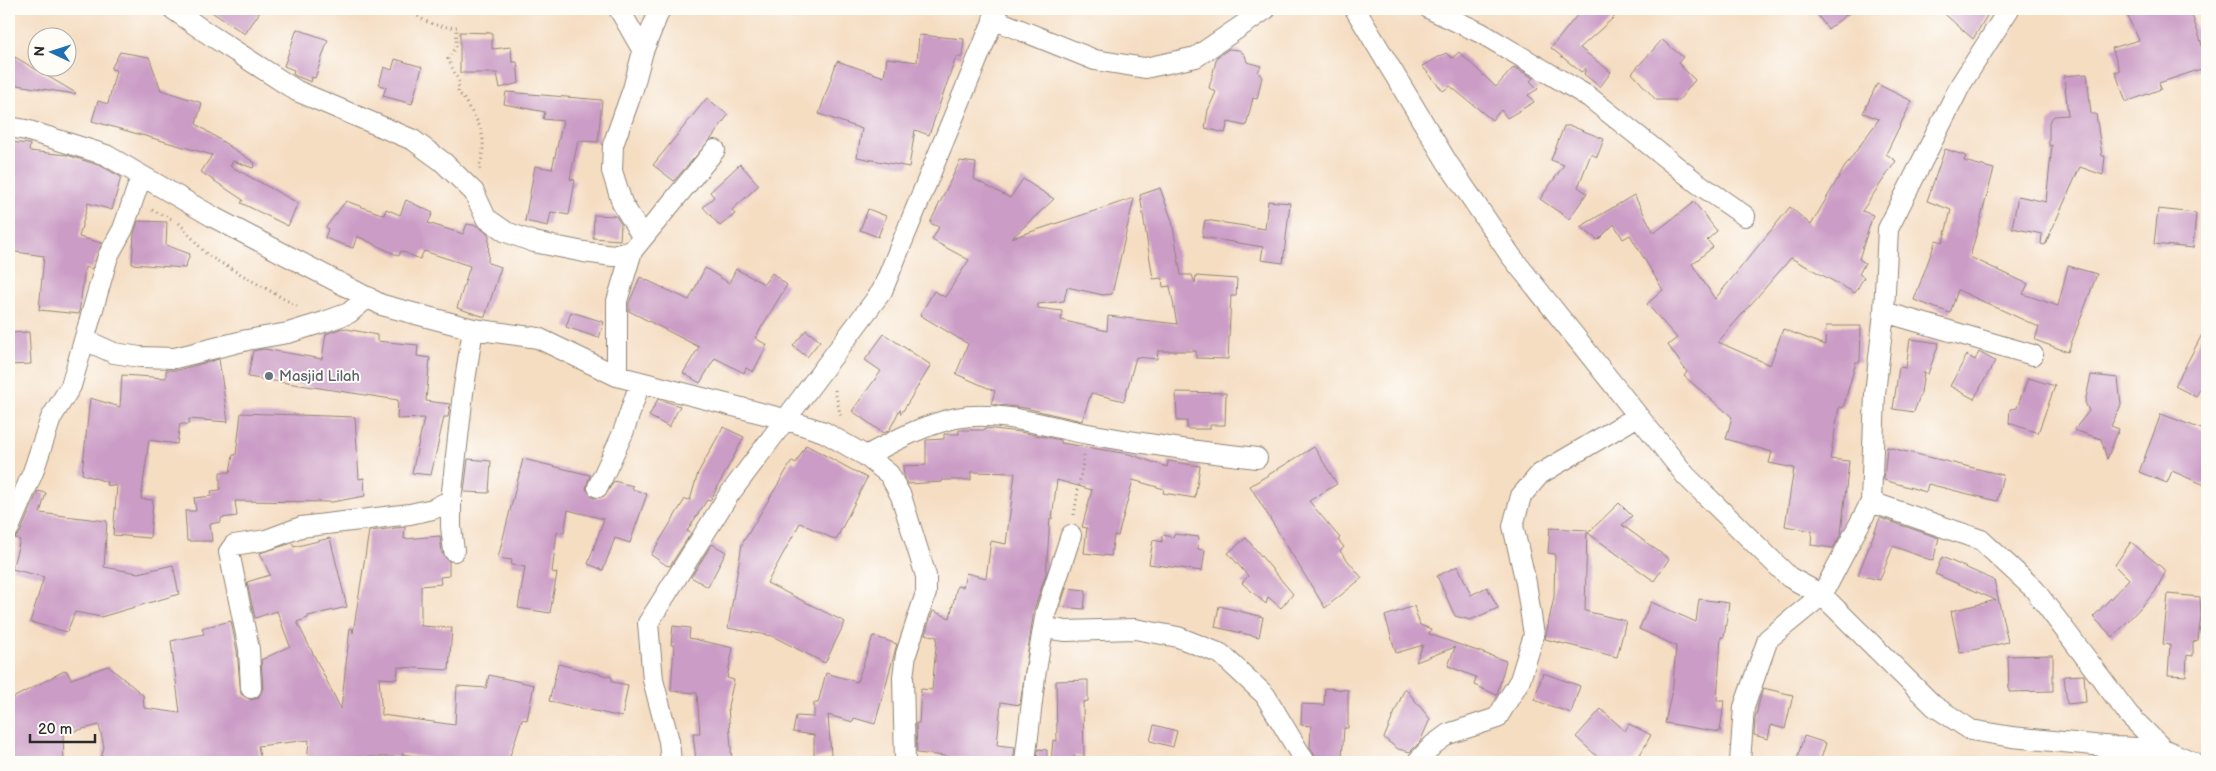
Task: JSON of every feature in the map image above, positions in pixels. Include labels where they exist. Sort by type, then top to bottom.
[{"type":"street","points":[[173,9],[297,92],[413,140],[443,162],[474,192],[486,218],[506,232],[534,242],[613,256],[637,243],[686,187],[715,150]]},
{"type":"street","points":[[619,9],[643,51]]},
{"type":"street","points":[[617,376],[617,301],[637,243],[612,171],[613,146],[643,51],[660,9]]},
{"type":"street","points":[[672,762],[669,741],[653,680],[648,624],[728,496],[882,291],[996,14],[1095,60],[1145,68],[1196,57],[1266,9]]},
{"type":"street","points":[[1355,9],[1447,162],[1500,240],[1686,476],[1789,577],[1822,595],[1934,706],[1971,730],[2020,738],[2163,749],[2193,762]]},
{"type":"street","points":[[1430,9],[1481,33],[1589,97],[1696,182],[1744,216]]},
{"type":"street","points":[[1740,762],[1744,707],[1768,639],[1822,595],[1871,502],[1875,394],[1884,312],[1888,229],[1961,84],[2009,9]]},
{"type":"street","points":[[9,127],[61,140],[106,156],[141,177],[382,305],[473,329],[538,338],[617,376],[784,419],[824,432],[866,456],[889,474],[901,496],[926,576],[926,593],[906,654],[903,677],[905,762]]},
{"type":"street","points":[[9,528],[33,472],[51,418],[71,386],[85,340],[93,303],[102,281],[108,256],[123,229],[141,177]]},
{"type":"street","points":[[85,340],[114,353],[140,357],[175,358],[247,340],[288,333],[324,322],[349,313],[368,297]]},
{"type":"street","points":[[1884,312],[2033,355]]},
{"type":"street","points":[[454,551],[451,527],[451,500],[463,393],[473,329]]},
{"type":"street","points":[[598,487],[623,433],[640,383]]},
{"type":"street","points":[[866,456],[916,430],[958,418],[982,416],[1025,421],[1087,434],[1202,452],[1257,458]]},
{"type":"street","points":[[1418,762],[1433,745],[1448,734],[1497,718],[1520,680],[1534,635],[1526,583],[1514,526],[1521,496],[1540,474],[1638,416]]},
{"type":"street","points":[[251,688],[249,649],[230,552],[234,545],[266,540],[301,527],[410,514],[433,508],[451,500]]},
{"type":"street","points":[[1871,502],[1981,540],[2034,589],[2129,715],[2163,749]]},
{"type":"street","points":[[1025,762],[1035,676],[1046,612],[1070,535]]},
{"type":"street","points":[[1044,628],[1066,630],[1135,629],[1178,637],[1221,654],[1266,695],[1305,762]]},
{"type":"path","points":[[405,9],[413,11],[422,19],[446,28],[457,27],[456,46],[448,59],[459,82],[458,93],[464,97],[478,119],[484,148],[474,192]]},
{"type":"path","points":[[177,221],[207,255],[324,322]]},
{"type":"path","points":[[832,359],[839,409],[846,426]]},
{"type":"path","points":[[1070,535],[1087,434]]},
{"type":"building","points":[[207,9],[262,9],[245,34]]},
{"type":"building","points":[[1582,9],[1623,9],[1580,48],[1611,72],[1600,87],[1584,74],[1586,68],[1581,72],[1551,48]]},
{"type":"building","points":[[1813,9],[1854,9],[1828,29]]},
{"type":"building","points":[[1939,9],[1991,9],[1973,39]]},
{"type":"building","points":[[2124,9],[2190,9],[2207,60],[2207,67],[2159,83],[2161,89],[2126,102],[2115,71],[2120,71],[2112,48],[2139,40]]},
{"type":"building","points":[[297,29],[328,40],[315,78],[312,77],[311,82],[296,76],[293,74],[294,70],[284,66]]},
{"type":"building","points":[[460,32],[492,33],[492,49],[511,47],[512,62],[517,62],[519,83],[500,88],[497,73],[460,73]]},
{"type":"building","points":[[919,35],[964,39],[962,57],[956,57],[929,135],[915,130],[909,167],[857,157],[862,129],[819,114],[837,61],[884,77],[887,58],[917,62]]},
{"type":"building","points":[[1662,40],[1683,57],[1678,63],[1695,80],[1679,100],[1656,100],[1632,73]]},
{"type":"building","points":[[1229,49],[1239,50],[1245,55],[1247,62],[1261,66],[1258,72],[1262,77],[1257,99],[1253,98],[1246,126],[1228,122],[1225,133],[1205,128],[1208,110],[1216,92],[1209,88],[1217,57]]},
{"type":"building","points":[[120,52],[149,57],[161,90],[202,103],[196,124],[255,163],[253,168],[233,161],[230,166],[298,203],[288,226],[241,203],[243,200],[201,172],[212,155],[92,121],[98,101],[108,104],[116,70],[111,69]]},
{"type":"building","points":[[1459,52],[1496,87],[1512,69],[1516,68],[1533,78],[1530,81],[1538,89],[1528,95],[1534,102],[1507,118],[1501,110],[1492,120],[1450,86],[1443,91],[1422,66],[1446,53],[1452,58]]},
{"type":"building","points":[[15,57],[28,65],[28,78],[51,78],[76,93],[75,94],[10,84]]},
{"type":"building","points":[[395,59],[422,67],[412,104],[383,96],[386,87],[379,85],[384,67],[392,70]]},
{"type":"building","points":[[2087,74],[2091,114],[2096,114],[2102,156],[2105,156],[2103,175],[2080,167],[2045,245],[2041,244],[2042,234],[2012,228],[2018,196],[2046,202],[2052,145],[2049,146],[2049,122],[2054,116],[2068,115],[2064,76]]},
{"type":"building","points":[[1877,84],[1912,101],[1886,154],[1896,161],[1862,211],[1873,215],[1859,259],[1865,263],[1859,274],[1864,277],[1855,293],[1791,258],[1718,342],[1770,365],[1783,329],[1825,345],[1826,326],[1861,326],[1860,362],[1856,362],[1843,408],[1839,407],[1830,459],[1849,461],[1841,534],[1833,548],[1811,545],[1812,531],[1785,526],[1794,468],[1769,463],[1772,452],[1726,439],[1732,417],[1684,376],[1687,372],[1668,345],[1677,338],[1647,304],[1663,290],[1630,235],[1623,239],[1614,224],[1598,240],[1580,227],[1634,195],[1654,233],[1694,202],[1717,231],[1707,240],[1713,247],[1692,264],[1715,299],[1790,207],[1811,225],[1844,168],[1879,119],[1863,113]]},
{"type":"building","points":[[506,92],[602,100],[598,142],[578,141],[570,179],[575,180],[569,215],[551,212],[548,226],[525,221],[535,166],[552,169],[563,121],[543,119],[545,112],[504,104]]},
{"type":"building","points":[[707,98],[728,115],[711,139],[674,181],[653,165]]},
{"type":"building","points":[[1564,126],[1571,126],[1604,139],[1597,157],[1591,154],[1578,187],[1587,193],[1569,219],[1540,199],[1564,165],[1551,160]]},
{"type":"building","points":[[9,142],[30,144],[29,151],[67,155],[101,166],[121,177],[112,210],[88,203],[79,237],[102,243],[92,269],[85,267],[79,314],[39,310],[44,256],[9,251]]},
{"type":"building","points":[[1945,149],[1966,156],[1964,161],[1994,169],[1970,257],[2028,284],[2023,294],[2058,306],[2068,266],[2097,274],[2068,352],[2035,340],[2039,327],[1958,290],[1950,313],[1914,300],[1936,240],[1943,242],[1951,210],[1927,201]]},
{"type":"building","points":[[960,161],[976,163],[974,179],[1010,198],[1023,179],[1054,199],[1012,238],[1134,198],[1112,294],[1103,295],[1067,287],[1064,301],[1038,304],[1038,308],[1062,311],[1061,320],[1107,331],[1108,316],[1177,324],[1170,286],[1163,287],[1162,278],[1153,279],[1140,195],[1160,188],[1172,221],[1181,275],[1192,275],[1195,283],[1196,276],[1237,279],[1236,296],[1231,296],[1228,359],[1196,358],[1196,351],[1158,351],[1157,359],[1136,357],[1124,401],[1091,393],[1082,421],[1025,408],[991,404],[995,391],[956,374],[968,344],[920,315],[934,291],[945,297],[969,260],[932,240],[939,227],[930,223]]},
{"type":"building","points":[[740,164],[759,185],[732,210],[735,214],[720,226],[703,207],[714,197],[710,192]]},
{"type":"building","points":[[406,200],[433,213],[428,223],[463,234],[467,224],[478,226],[489,235],[488,263],[501,267],[485,317],[457,308],[470,266],[424,251],[420,259],[401,251],[399,256],[357,236],[353,248],[325,238],[328,229],[326,227],[346,201],[384,215],[386,209],[400,215]]},
{"type":"building","points":[[1268,201],[1290,203],[1283,263],[1261,260],[1263,247],[1202,237],[1205,220],[1265,229]]},
{"type":"building","points":[[868,209],[886,216],[878,237],[860,230]]},
{"type":"building","points":[[2158,209],[2196,213],[2193,248],[2154,244]]},
{"type":"building","points":[[594,215],[616,216],[621,224],[620,240],[593,238]]},
{"type":"building","points":[[138,221],[167,222],[166,245],[190,254],[185,268],[132,264],[134,234]]},
{"type":"building","points":[[705,268],[729,283],[736,269],[764,284],[772,273],[787,285],[755,338],[767,345],[753,372],[746,368],[744,373],[715,358],[700,383],[683,373],[699,347],[629,311],[629,303],[640,277],[689,300]]},
{"type":"building","points":[[571,312],[604,322],[599,338],[566,327]]},
{"type":"building","points":[[2207,325],[2207,375],[2196,397],[2175,386]]},
{"type":"building","points":[[342,328],[377,335],[377,341],[418,345],[417,356],[430,358],[426,401],[450,404],[448,417],[444,417],[431,475],[412,473],[424,418],[397,419],[398,400],[248,377],[253,351],[264,349],[322,359],[326,334]]},
{"type":"building","points":[[806,330],[820,341],[807,357],[793,346]]},
{"type":"building","points":[[29,332],[31,364],[9,365],[9,333]]},
{"type":"building","points":[[884,334],[931,365],[901,414],[900,409],[889,431],[883,433],[852,411],[881,371],[865,360]]},
{"type":"building","points":[[1910,339],[1939,343],[1928,374],[1924,372],[1921,393],[1914,412],[1893,409],[1899,367],[1906,368]]},
{"type":"building","points":[[1979,352],[1995,361],[1974,399],[1950,386],[1967,355],[1975,360]]},
{"type":"building","points":[[219,359],[228,422],[189,419],[189,424],[180,424],[177,444],[149,440],[141,499],[153,500],[150,538],[113,535],[117,486],[106,485],[107,482],[82,474],[90,398],[120,407],[122,375],[166,378],[166,370],[178,370]]},
{"type":"building","points":[[2091,375],[2118,378],[2121,405],[2111,426],[2119,429],[2107,459],[2101,439],[2074,430],[2089,411],[2085,402]]},
{"type":"building","points":[[2028,378],[2055,386],[2038,433],[2009,423],[2010,409],[2017,408]]},
{"type":"building","points":[[1176,392],[1226,393],[1225,425],[1210,425],[1210,429],[1187,429],[1187,421],[1177,421]]},
{"type":"building","points":[[658,399],[680,406],[669,427],[649,416]]},
{"type":"building","points":[[241,413],[355,417],[359,479],[364,478],[365,496],[332,502],[235,501],[237,516],[221,518],[221,522],[210,524],[212,541],[187,541],[185,511],[196,511],[194,498],[212,496],[211,491],[220,490],[220,472],[230,472],[233,455],[236,455]]},
{"type":"building","points":[[2161,414],[2207,431],[2207,486],[2172,471],[2167,483],[2139,472]]},
{"type":"building","points":[[723,427],[744,437],[710,501],[707,500],[687,531],[691,533],[670,566],[666,565],[651,555],[685,499],[690,500],[698,473]]},
{"type":"building","points":[[985,428],[1020,432],[1061,440],[1061,443],[1129,454],[1167,467],[1168,461],[1200,466],[1195,498],[1163,493],[1164,489],[1133,480],[1118,536],[1114,535],[1111,556],[1084,553],[1087,528],[1082,527],[1092,490],[1057,480],[1052,519],[1050,518],[1046,574],[1034,610],[1020,705],[1001,702],[997,745],[1015,747],[1013,762],[972,762],[973,759],[917,753],[916,723],[919,723],[921,689],[932,690],[937,637],[925,634],[933,611],[950,618],[957,586],[963,587],[966,573],[986,578],[991,541],[1006,544],[1015,473],[971,472],[971,480],[942,480],[942,482],[908,484],[904,476],[903,466],[926,465],[926,440],[944,439],[944,434],[959,434],[959,430],[984,430]]},
{"type":"building","points":[[806,445],[867,478],[836,540],[800,523],[767,583],[845,622],[825,663],[772,636],[728,628],[742,544],[792,461],[796,463]]},
{"type":"building","points":[[1314,447],[1337,484],[1309,501],[1340,538],[1338,540],[1344,547],[1340,551],[1362,578],[1325,608],[1250,486]]},
{"type":"building","points":[[1887,447],[2003,475],[1997,501],[1928,484],[1926,492],[1884,480]]},
{"type":"building","points":[[468,459],[491,461],[489,493],[464,492]]},
{"type":"building","points":[[523,459],[590,475],[586,489],[593,498],[605,496],[614,481],[633,486],[632,489],[647,494],[630,543],[615,538],[603,570],[588,564],[604,519],[568,510],[564,533],[557,532],[552,572],[557,573],[550,613],[518,608],[525,567],[511,565],[512,560],[498,558]]},
{"type":"building","points":[[38,491],[46,493],[40,513],[107,521],[104,567],[138,573],[173,565],[179,594],[101,617],[75,612],[67,632],[30,622],[44,577],[12,569],[20,540],[15,538],[20,533]]},
{"type":"building","points":[[1619,503],[1632,516],[1622,525],[1669,559],[1654,581],[1588,533]]},
{"type":"building","points":[[1880,518],[1939,538],[1933,561],[1893,546],[1880,580],[1858,575]]},
{"type":"building","points":[[405,527],[404,539],[440,536],[442,553],[449,561],[449,576],[440,577],[441,584],[421,586],[421,626],[452,628],[449,670],[398,667],[397,679],[379,678],[382,715],[455,725],[457,686],[486,688],[489,675],[534,685],[527,720],[522,719],[508,762],[436,762],[430,758],[402,754],[402,757],[342,757],[341,762],[307,762],[309,740],[258,746],[261,762],[100,762],[104,747],[99,725],[63,734],[64,762],[9,762],[9,700],[66,670],[71,679],[108,666],[143,695],[144,708],[180,713],[171,641],[204,634],[202,628],[231,621],[237,651],[241,694],[251,700],[258,698],[263,688],[261,660],[290,646],[277,611],[255,618],[247,582],[270,575],[260,553],[292,543],[294,547],[330,538],[347,607],[308,616],[308,618],[297,622],[341,709],[350,628],[352,628],[353,633],[369,531]]},
{"type":"building","points":[[1550,528],[1587,530],[1585,611],[1626,621],[1617,657],[1545,639],[1554,597],[1555,554],[1548,553]]},
{"type":"building","points":[[1174,534],[1199,537],[1198,549],[1205,550],[1202,571],[1149,564],[1153,540],[1162,542],[1162,535],[1173,537]]},
{"type":"building","points":[[1246,538],[1293,594],[1281,608],[1268,597],[1266,604],[1242,583],[1248,576],[1228,553]]},
{"type":"building","points":[[2131,542],[2166,571],[2155,592],[2113,637],[2093,617],[2129,579],[2115,565]]},
{"type":"building","points":[[712,544],[726,552],[708,587],[691,577]]},
{"type":"building","points":[[1942,557],[1994,580],[2008,642],[1960,653],[1951,611],[1996,600],[1935,574]]},
{"type":"building","points":[[1458,566],[1471,595],[1487,587],[1498,608],[1470,620],[1455,616],[1437,576]]},
{"type":"building","points":[[1066,588],[1086,590],[1084,609],[1060,607]]},
{"type":"building","points":[[2168,594],[2200,597],[2201,616],[2198,640],[2193,642],[2193,656],[2187,655],[2186,676],[2168,675],[2170,645],[2163,644]]},
{"type":"building","points":[[1699,599],[1729,603],[1724,637],[1721,637],[1717,701],[1724,701],[1720,732],[1665,723],[1673,685],[1676,646],[1639,629],[1651,602],[1696,622]]},
{"type":"building","points":[[1219,606],[1263,617],[1259,637],[1215,627]]},
{"type":"building","points":[[1414,606],[1420,625],[1431,629],[1429,634],[1506,661],[1497,695],[1474,685],[1476,677],[1448,666],[1455,647],[1416,662],[1423,645],[1396,653],[1385,616]]},
{"type":"building","points":[[673,626],[690,628],[689,638],[733,648],[727,678],[734,680],[728,706],[732,762],[696,762],[693,733],[700,733],[697,693],[671,691],[674,645],[671,645]]},
{"type":"building","points":[[873,636],[897,644],[875,724],[854,718],[853,722],[828,715],[831,755],[814,759],[814,735],[793,732],[796,716],[814,717],[814,703],[818,703],[826,673],[857,682]]},
{"type":"building","points":[[2053,655],[2053,691],[2009,692],[2008,656]]},
{"type":"building","points":[[558,664],[612,677],[612,682],[628,685],[622,717],[549,701]]},
{"type":"building","points":[[1543,673],[1580,686],[1571,713],[1534,700]]},
{"type":"building","points":[[2084,675],[2086,702],[2067,704],[2064,676]]},
{"type":"building","points":[[1088,680],[1088,701],[1083,702],[1084,757],[1074,756],[1073,762],[1051,762],[1053,740],[1057,741],[1056,681]]},
{"type":"building","points":[[1325,688],[1348,690],[1348,728],[1344,728],[1342,758],[1315,756],[1310,747],[1311,726],[1301,725],[1302,704],[1324,705]]},
{"type":"building","points":[[1405,688],[1430,719],[1420,742],[1410,752],[1398,749],[1384,738]]},
{"type":"building","points":[[1763,688],[1793,695],[1785,729],[1771,725],[1768,739],[1754,735],[1755,718]]},
{"type":"building","points":[[1601,709],[1625,731],[1629,724],[1651,735],[1636,762],[1603,762],[1576,737]]},
{"type":"building","points":[[1154,725],[1177,731],[1173,747],[1150,741]]},
{"type":"building","points":[[1804,736],[1826,743],[1820,762],[1796,762]]},
{"type":"building","points":[[1038,749],[1047,750],[1047,762],[1037,762]]},
{"type":"place","name":"Masjid Lilah","points":[[269,376]]}]
